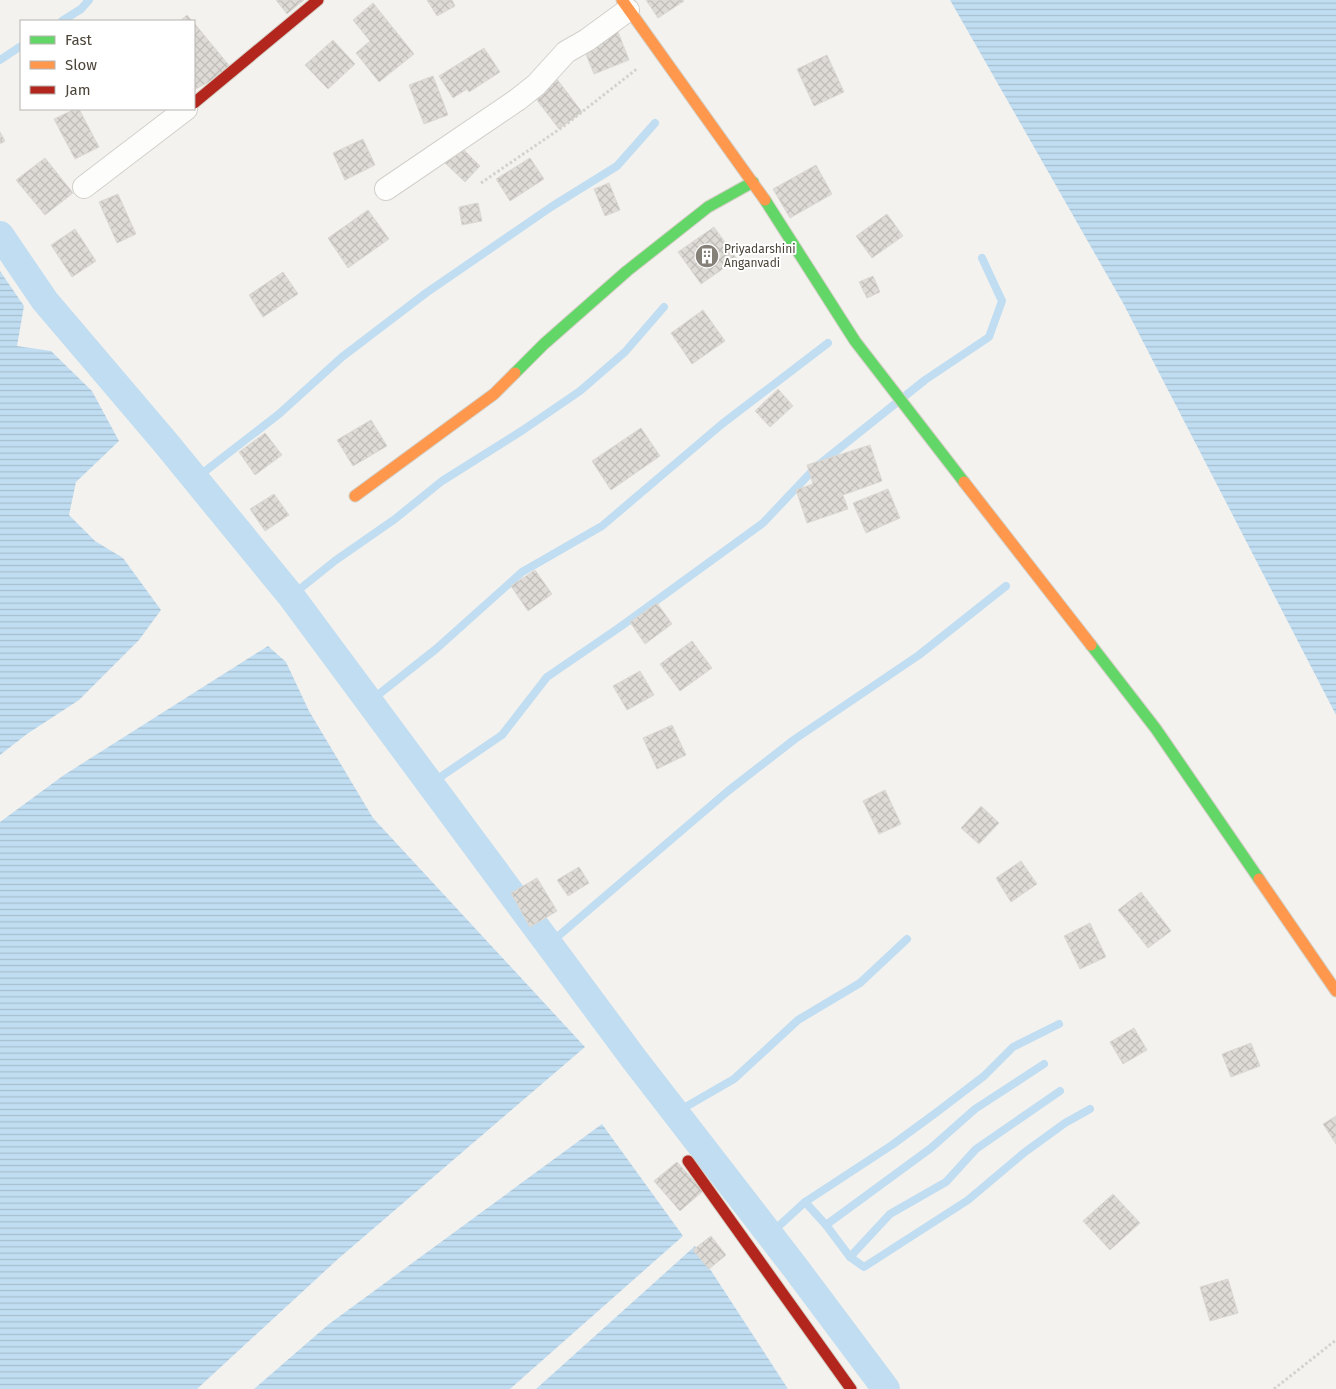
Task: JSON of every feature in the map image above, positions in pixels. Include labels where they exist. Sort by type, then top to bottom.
[{"type":"street","points":[[195,102],[318,0]]},
{"type":"street","points":[[386,189],[518,100],[536,85],[566,52],[587,40],[625,5],[753,182],[855,341],[1156,729],[1336,991]]},
{"type":"street","points":[[84,187],[185,110]]},
{"type":"street","points":[[355,496],[494,394],[544,344],[627,271],[708,207],[753,182]]},
{"type":"street","points":[[688,1161],[851,1389]]},
{"type":"path","points":[[481,183],[564,126],[658,53]]},
{"type":"path","points":[[1274,1389],[1336,1340]]},
{"type":"water","points":[[950,0],[1336,0],[1336,715],[1123,303]]},
{"type":"water","points":[[0,271],[24,306],[17,346],[51,351],[92,391],[119,441],[76,482],[69,515],[95,541],[123,558],[161,610],[139,640],[79,700],[27,734],[0,755]]},
{"type":"water","points":[[268,646],[286,662],[309,711],[373,818],[585,1047],[338,1259],[197,1389],[0,1389],[0,822],[64,775]]},
{"type":"water","points":[[602,1124],[683,1236],[510,1389],[254,1389],[329,1324]]},
{"type":"water","points":[[695,1246],[788,1389],[536,1389]]},
{"type":"building","points":[[276,0],[304,0],[287,14]]},
{"type":"building","points":[[427,0],[452,0],[455,6],[437,16]]},
{"type":"building","points":[[646,0],[683,0],[684,1],[658,18]]},
{"type":"building","points":[[373,3],[414,54],[379,82],[356,53],[370,41],[353,20]]},
{"type":"building","points":[[187,15],[191,20],[181,20]]},
{"type":"building","points":[[195,24],[232,69],[195,89]]},
{"type":"building","points":[[616,27],[629,60],[594,74],[581,42]]},
{"type":"building","points":[[333,40],[355,64],[328,89],[305,65]]},
{"type":"building","points":[[484,48],[500,72],[469,92],[467,89],[453,98],[439,76]]},
{"type":"building","points":[[827,55],[844,92],[814,106],[797,69]]},
{"type":"building","points":[[553,74],[582,112],[559,129],[530,91]]},
{"type":"building","points":[[433,76],[448,115],[424,124],[409,85]]},
{"type":"building","points":[[73,110],[80,110],[99,147],[75,159],[54,119]]},
{"type":"building","points":[[0,132],[5,141],[0,144]]},
{"type":"building","points":[[363,139],[375,165],[345,180],[333,153]]},
{"type":"building","points":[[460,146],[480,166],[465,182],[444,162]]},
{"type":"building","points":[[45,158],[73,193],[45,215],[16,180]]},
{"type":"building","points":[[530,158],[544,179],[510,201],[496,179]]},
{"type":"building","points":[[816,165],[832,194],[790,218],[773,189]]},
{"type":"building","points":[[609,183],[620,210],[605,216],[594,189]]},
{"type":"building","points":[[118,194],[136,234],[117,243],[99,202]]},
{"type":"building","points":[[478,203],[482,221],[462,225],[459,207]]},
{"type":"building","points":[[368,210],[389,239],[348,268],[328,238]]},
{"type":"building","points":[[887,214],[903,236],[872,258],[856,236]]},
{"type":"building","name":"Priyadarshini Anganvadi","points":[[714,227],[737,259],[701,284],[678,252]]},
{"type":"building","points":[[75,229],[96,261],[72,277],[51,245]]},
{"type":"building","points":[[283,272],[298,294],[263,317],[249,295]]},
{"type":"building","points":[[873,276],[880,292],[867,298],[859,282]]},
{"type":"building","points":[[703,310],[725,341],[692,364],[671,333]]},
{"type":"building","points":[[778,389],[793,406],[770,427],[755,411]]},
{"type":"building","points":[[371,420],[387,446],[353,466],[337,440]]},
{"type":"building","points":[[641,428],[660,456],[611,490],[592,461]]},
{"type":"building","points":[[265,433],[282,455],[255,475],[239,452]]},
{"type":"building","points":[[870,445],[882,481],[843,495],[848,509],[807,523],[796,490],[813,484],[807,465]]},
{"type":"building","points":[[888,489],[900,518],[866,533],[853,503]]},
{"type":"building","points":[[274,494],[289,515],[265,531],[250,509]]},
{"type":"building","points":[[535,570],[552,594],[528,611],[511,586]]},
{"type":"building","points":[[657,603],[672,624],[645,644],[630,622]]},
{"type":"building","points":[[692,641],[712,668],[680,691],[660,664]]},
{"type":"building","points":[[640,671],[654,695],[627,710],[613,686]]},
{"type":"building","points":[[672,725],[686,755],[657,769],[643,738]]},
{"type":"building","points":[[885,790],[901,824],[879,834],[863,801]]},
{"type":"building","points":[[981,806],[999,823],[979,844],[961,828]]},
{"type":"building","points":[[1021,861],[1037,884],[1011,902],[996,878]]},
{"type":"building","points":[[579,867],[589,883],[568,896],[557,880]]},
{"type":"building","points":[[537,878],[557,911],[530,927],[511,893]]},
{"type":"building","points":[[1141,892],[1171,931],[1148,948],[1118,910]]},
{"type":"building","points":[[1090,923],[1106,957],[1080,969],[1064,936]]},
{"type":"building","points":[[1134,1028],[1147,1050],[1123,1064],[1110,1042]]},
{"type":"building","points":[[1251,1043],[1260,1066],[1231,1077],[1222,1054]]},
{"type":"building","points":[[1336,1116],[1336,1144],[1323,1124]]},
{"type":"building","points":[[677,1162],[703,1191],[680,1211],[654,1181]]},
{"type":"building","points":[[1113,1194],[1140,1223],[1110,1250],[1083,1221]]},
{"type":"building","points":[[711,1236],[726,1255],[709,1269],[693,1250]]},
{"type":"building","points":[[1228,1279],[1238,1313],[1210,1321],[1200,1287]]},
{"type":"waterway","points":[[64,20],[81,9],[89,0]]},
{"type":"waterway","points":[[0,60],[20,47]]},
{"type":"waterway","points":[[195,479],[279,414],[342,357],[426,293],[551,207],[617,166],[655,123]]},
{"type":"waterway","points":[[0,235],[45,301],[165,442],[291,596],[634,1059],[794,1266],[886,1389]]},
{"type":"waterway","points":[[430,784],[502,735],[547,677],[620,627],[763,523],[816,467],[925,380],[989,337],[1002,301],[982,258]]},
{"type":"waterway","points":[[291,596],[336,560],[395,519],[442,481],[523,430],[580,391],[625,352],[664,307]]},
{"type":"waterway","points":[[369,702],[436,649],[522,572],[602,526],[722,424],[828,343]]},
{"type":"waterway","points":[[549,944],[728,791],[795,739],[919,655],[1006,586]]},
{"type":"waterway","points":[[675,1113],[734,1079],[798,1020],[860,983],[907,939]]},
{"type":"waterway","points":[[805,1202],[892,1145],[937,1112],[984,1076],[1013,1047],[1059,1024]]},
{"type":"waterway","points":[[826,1225],[931,1148],[975,1109],[1044,1064]]},
{"type":"waterway","points":[[850,1257],[890,1214],[946,1182],[976,1149],[1060,1091]]},
{"type":"waterway","points":[[769,1235],[805,1202],[826,1225],[850,1257],[864,1267],[968,1200],[1025,1152],[1065,1123],[1090,1109]]},
{"type":"traffic: fast","points":[[515,373],[544,344],[627,271],[708,207],[753,182]]},
{"type":"traffic: fast","points":[[765,200],[855,341],[964,482]]},
{"type":"traffic: fast","points":[[1091,645],[1156,729],[1259,879]]},
{"type":"traffic: slow","points":[[622,0],[765,200]]},
{"type":"traffic: slow","points":[[355,496],[494,394],[515,373]]},
{"type":"traffic: slow","points":[[964,482],[1091,645]]},
{"type":"traffic: slow","points":[[1259,879],[1336,991]]},
{"type":"traffic: jam","points":[[195,102],[318,0]]},
{"type":"traffic: jam","points":[[688,1161],[851,1389]]},
{"type":"place","name":"Priyadarshini Anganvadi","points":[[707,256]]}]
